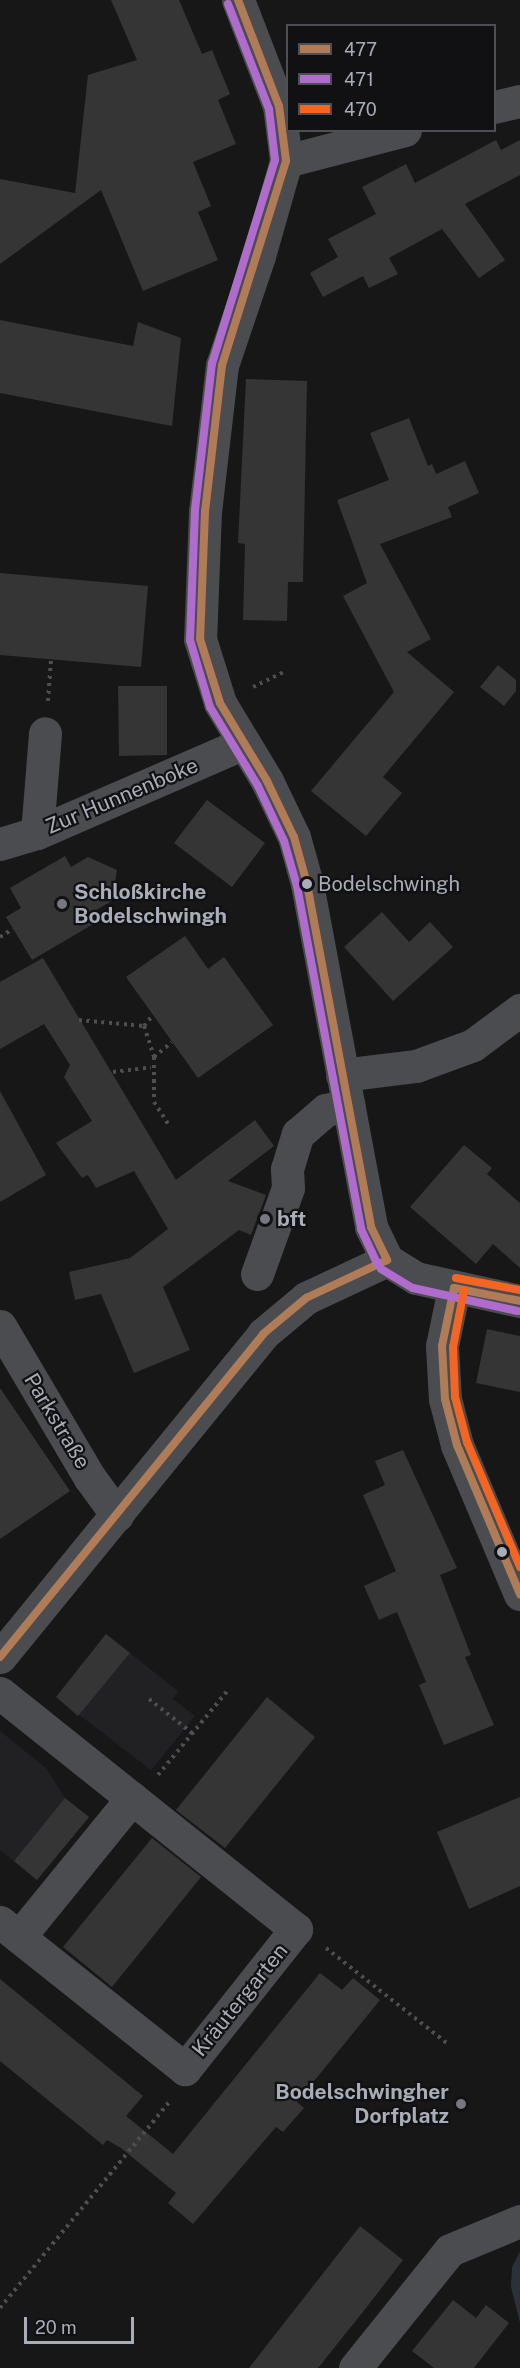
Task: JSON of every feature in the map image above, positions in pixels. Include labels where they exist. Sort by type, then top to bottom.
[{"type":"street","points":[[238,0],[279,106],[286,161],[259,256],[222,365],[205,511],[200,639],[220,703],[242,744],[267,781],[294,837],[307,884],[371,1227],[387,1260],[416,1278],[520,1301]]},
{"type":"street","points":[[496,107],[520,101]]},
{"type":"street","points":[[286,161],[397,132]]},
{"type":"street","points":[[37,833],[45,733]]},
{"type":"street","name":"Zur Hunnenboke","points":[[0,844],[37,833],[242,744]]},
{"type":"street","points":[[290,1309],[242,1257],[268,1186],[287,1169],[298,1134],[310,1120],[326,1110],[345,1090],[473,1044],[520,1010]]},
{"type":"street","points":[[0,1658],[263,1334],[290,1309],[387,1260]]},
{"type":"street","points":[[454,1288],[442,1346],[445,1399],[457,1445],[520,1594]]},
{"type":"street","name":"Parkstraße","points":[[0,1326],[90,1478],[117,1515]]},
{"type":"street","name":"Kräutergarten","points":[[0,1693],[297,1929],[185,2069],[9,1930],[134,1800]]},
{"type":"street","points":[[355,2368],[450,2250],[520,2221]]},
{"type":"path","points":[[257,685],[285,671]]},
{"type":"path","points":[[0,937],[13,929]]},
{"type":"path","points":[[144,1026],[153,1015]]},
{"type":"path","points":[[80,1020],[144,1026]]},
{"type":"path","points":[[144,1026],[154,1057],[152,1067],[154,1102],[170,1127]]},
{"type":"path","points":[[154,1057],[172,1042]]},
{"type":"path","points":[[113,1072],[152,1067]]},
{"type":"path","points":[[134,1800],[228,1690]]},
{"type":"path","points":[[149,1699],[192,1733]]},
{"type":"path","points":[[297,1929],[316,1940],[448,2044]]},
{"type":"path","points":[[0,2308],[175,2095],[185,2069]]},
{"type":"shaded area","points":[[106,1634],[178,1691],[173,1699],[195,1716],[151,1770],[56,1697]]},
{"type":"shaded area","points":[[0,1731],[46,1768],[65,1798],[89,1817],[37,1880],[0,1850]]},
{"type":"shaded area","points":[[520,2252],[520,2323],[511,2287],[512,2267]]},
{"type":"building","points":[[111,0],[179,0],[202,54],[212,50],[230,94],[218,100],[236,144],[193,162],[211,206],[198,212],[218,260],[143,291],[101,190],[0,264],[0,179],[75,193],[88,75],[137,60]]},
{"type":"building","points":[[496,140],[501,150],[520,140],[520,175],[465,204],[505,260],[479,278],[442,229],[389,258],[398,274],[369,288],[363,276],[323,297],[310,273],[338,257],[328,239],[376,214],[362,187],[406,164],[415,183]]},
{"type":"building","points":[[0,320],[133,346],[138,322],[181,338],[172,426],[0,393]]},
{"type":"building","points":[[246,379],[307,381],[303,582],[288,582],[287,621],[243,620],[245,544],[238,543]]},
{"type":"building","points":[[409,418],[428,466],[432,464],[436,474],[465,461],[479,493],[448,507],[452,517],[380,544],[431,639],[407,652],[454,692],[383,777],[402,793],[366,836],[311,791],[394,692],[343,596],[367,583],[337,500],[389,480],[370,433]]},
{"type":"building","points":[[0,573],[148,586],[141,667],[0,655]]},
{"type":"building","points":[[498,665],[516,680],[516,691],[504,706],[480,687]]},
{"type":"building","points":[[118,686],[167,686],[167,755],[119,756]]},
{"type":"building","points":[[207,800],[265,843],[232,887],[174,843]]},
{"type":"building","name":"Schloßkirche Bodelschwingh","points":[[65,856],[71,867],[88,857],[117,870],[112,901],[96,910],[102,919],[32,960],[6,917],[21,908],[10,888]]},
{"type":"building","points":[[382,912],[409,942],[430,922],[453,947],[393,1001],[344,947]]},
{"type":"building","points":[[185,936],[208,969],[224,957],[273,1025],[198,1078],[126,977]]},
{"type":"building","points":[[43,958],[176,1180],[255,1120],[274,1146],[228,1181],[266,1195],[251,1235],[239,1230],[163,1287],[190,1350],[134,1373],[101,1294],[75,1300],[69,1272],[130,1258],[168,1229],[134,1171],[96,1188],[88,1175],[82,1178],[56,1143],[92,1121],[64,1077],[70,1065],[44,1024],[0,1049],[0,982]]},
{"type":"building","points":[[0,1091],[46,1175],[0,1202]]},
{"type":"building","points":[[464,1145],[492,1168],[487,1174],[520,1203],[520,1268],[493,1244],[476,1264],[410,1207]]},
{"type":"building","points":[[487,1329],[520,1336],[520,1392],[476,1383]]},
{"type":"building","points":[[0,1388],[70,1491],[0,1539]]},
{"type":"building","points":[[403,1450],[457,1568],[440,1575],[471,1655],[465,1657],[494,1725],[444,1745],[419,1685],[426,1682],[397,1612],[379,1620],[364,1586],[396,1571],[363,1495],[385,1485],[375,1461]]},
{"type":"building","points":[[106,1634],[130,1653],[78,1716],[56,1697]]},
{"type":"building","points":[[267,1697],[315,1737],[225,1848],[176,1810]]},
{"type":"building","points":[[520,1797],[520,1886],[469,1909],[437,1832]]},
{"type":"building","points":[[65,1798],[89,1817],[37,1880],[14,1861]]},
{"type":"building","points":[[152,1838],[201,1877],[112,1987],[63,1947]]},
{"type":"building","points":[[320,1973],[342,1990],[353,1978],[380,2000],[297,2102],[304,2108],[283,2132],[276,2127],[193,2224],[168,2203],[176,2193],[121,2148],[107,2140],[103,2145],[0,2061],[0,1979],[143,2096],[126,2116],[173,2154]]},
{"type":"building","points":[[360,2226],[403,2260],[366,2308],[318,2368],[249,2368]]},
{"type":"building","points":[[453,2300],[476,2318],[486,2305],[509,2323],[474,2368],[434,2368],[412,2351]]},
{"type":"transit line","name":"477","points":[[238,0],[279,106],[286,161],[222,365],[205,511],[200,639],[220,703],[267,781],[294,837],[307,884],[371,1227],[387,1260]]},
{"type":"transit line","name":"471","points":[[228,4],[269,109],[275,160],[212,363],[195,510],[190,640],[210,707],[258,786],[284,841],[297,886],[361,1229],[378,1265]]},
{"type":"transit line","name":"477","points":[[0,1657],[263,1334],[306,1298],[387,1260]]},
{"type":"transit line","name":"471","points":[[381,1269],[413,1288],[518,1311]]},
{"type":"transit line","name":"470","points":[[456,1278],[520,1290]]},
{"type":"transit line","name":"477","points":[[454,1288],[442,1346],[445,1399],[457,1445],[520,1594]]},
{"type":"transit line","name":"477","points":[[454,1288],[520,1301]]},
{"type":"transit line","name":"470","points":[[464,1290],[453,1347],[455,1397],[467,1442],[520,1567]]},
{"type":"place","name":"Bodelschwingh","points":[[307,884]]},
{"type":"place","name":"Schloßkirche Bodelschwingh","points":[[62,904]]},
{"type":"place","name":"bft","points":[[265,1219]]},
{"type":"place","name":"Bodelschwingher Dorfplatz","points":[[461,2104]]}]
